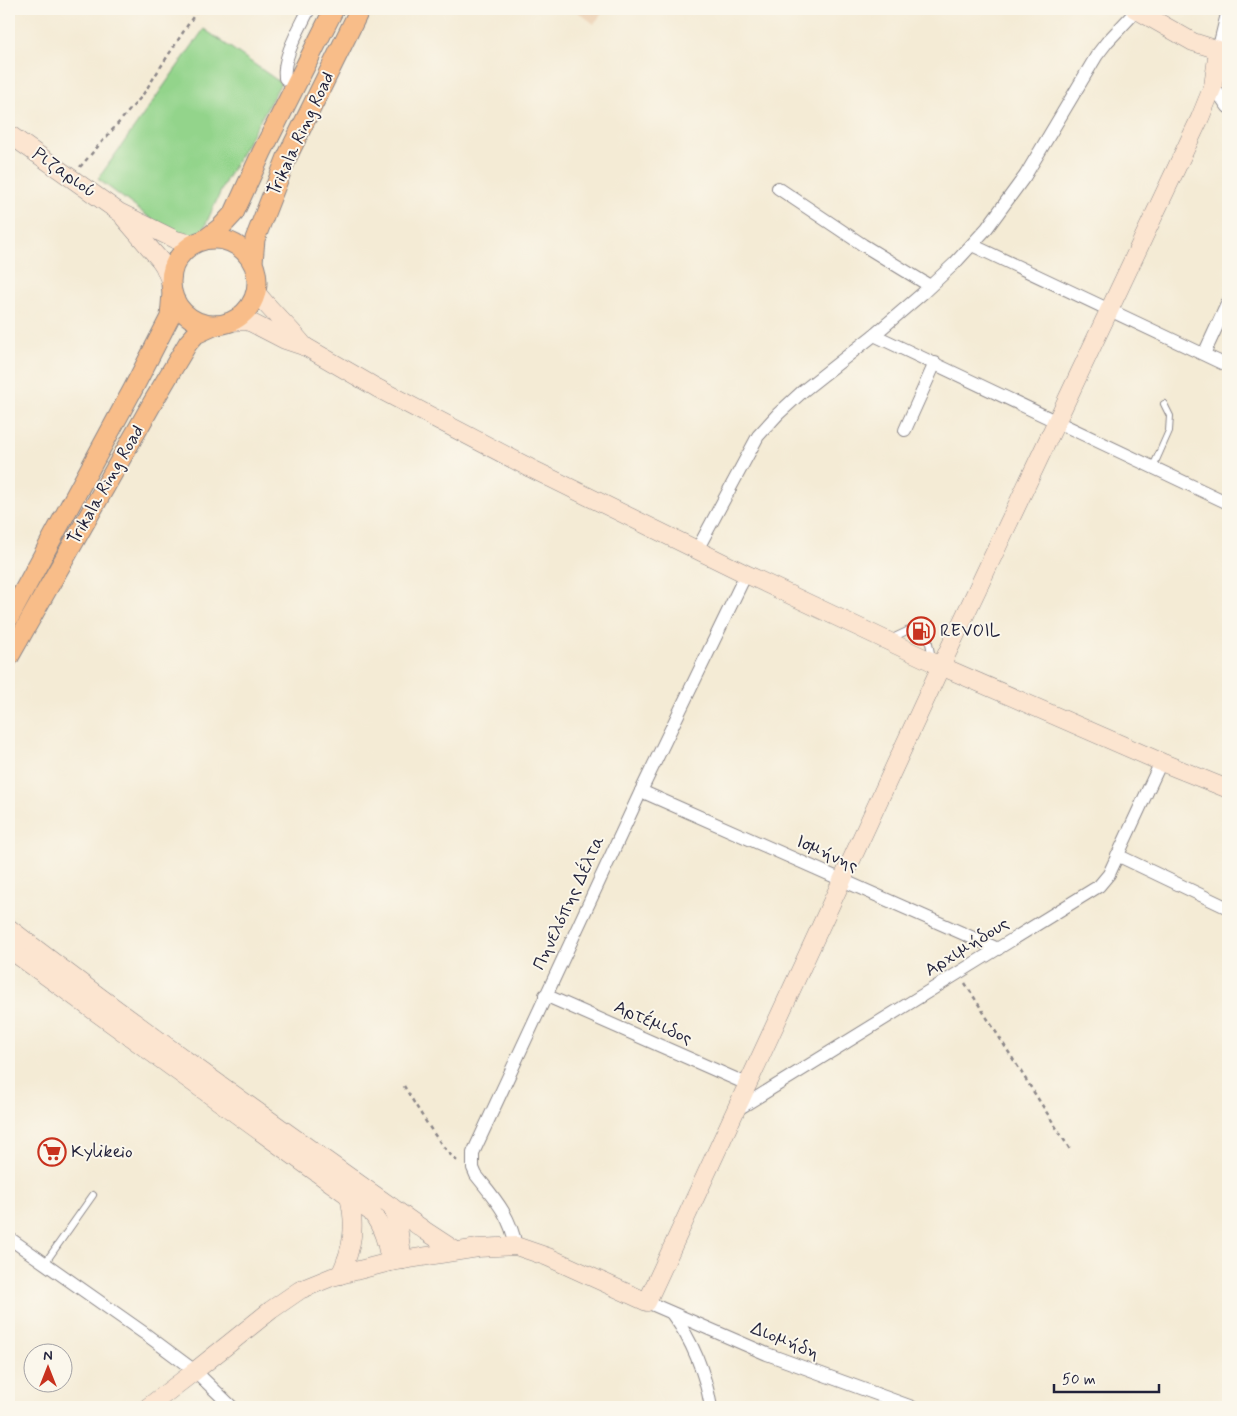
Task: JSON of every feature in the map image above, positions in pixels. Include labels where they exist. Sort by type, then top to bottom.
[{"type":"main road","points":[[9,618],[170,317],[172,271],[176,260],[184,251],[222,227],[234,213],[262,152],[334,9]]},
{"type":"main road","name":"Trikala Ring Road","points":[[253,262],[255,239],[287,157],[360,9]]},
{"type":"main road","points":[[172,288],[178,305],[185,314],[206,324],[222,323],[240,317],[248,308],[256,292],[257,275],[253,262],[243,250],[228,240],[216,238],[199,242]]},
{"type":"main road","name":"Trikala Ring Road","points":[[9,657],[148,410],[188,344],[196,334],[222,323]]},
{"type":"street","points":[[295,86],[285,78],[284,69],[289,53],[309,9]]},
{"type":"street","points":[[697,550],[758,436],[778,414],[874,335],[930,286],[972,245],[1001,211],[1025,176],[1097,55],[1136,9],[1193,42],[1223,52]]},
{"type":"street","points":[[148,1407],[286,1299],[312,1284],[397,1261],[456,1250],[516,1246],[548,1257],[647,1302],[842,880],[937,664],[1057,422],[1200,118],[1213,86],[1223,52],[1228,10]]},
{"type":"street","points":[[1213,86],[1228,107]]},
{"type":"street","name":"Ριζαριού","points":[[9,134],[118,212],[176,240],[199,242]]},
{"type":"street","points":[[778,188],[862,245],[930,286]]},
{"type":"street","name":"Ριζαριού","points":[[118,212],[160,260],[172,288]]},
{"type":"street","points":[[972,245],[1228,366]]},
{"type":"street","points":[[256,292],[266,306],[292,330],[306,347]]},
{"type":"street","points":[[1204,354],[1228,302]]},
{"type":"street","points":[[222,323],[252,323],[284,340],[306,347],[377,388],[530,468],[746,574],[937,664],[1161,762],[1228,789]]},
{"type":"street","points":[[874,335],[1228,502]]},
{"type":"street","points":[[906,430],[935,363]]},
{"type":"street","name":"Πηνελόπης Δέλτα","points":[[473,1168],[473,1153],[478,1139],[641,791],[746,574]]},
{"type":"street","name":"Αρχιμήδους","points":[[735,1111],[1099,886],[1109,874],[1161,762]]},
{"type":"street","name":"Ισμήνης","points":[[641,791],[998,949]]},
{"type":"street","points":[[1117,855],[1228,908]]},
{"type":"street","points":[[9,928],[77,981],[392,1207],[456,1250]]},
{"type":"street","points":[[9,949],[371,1212],[377,1220],[397,1261]]},
{"type":"street","name":"Αρτέμιδος","points":[[545,995],[747,1084]]},
{"type":"street","points":[[473,1168],[476,1175],[507,1216],[516,1246]]},
{"type":"street","points":[[340,1275],[353,1240],[354,1218],[349,1197]]},
{"type":"street","points":[[392,1207],[398,1227],[397,1261]]},
{"type":"street","points":[[9,1238],[195,1371],[232,1407]]},
{"type":"street","name":"Διομήδη","points":[[647,1302],[767,1354],[912,1407]]},
{"type":"street","points":[[672,1313],[684,1330],[696,1354],[708,1391],[710,1407]]},
{"type":"lane","points":[[1153,467],[1169,431],[1170,416],[1164,404]]},
{"type":"lane","points":[[45,1263],[93,1195]]},
{"type":"path","points":[[71,178],[142,96],[198,9]]},
{"type":"path","points":[[958,974],[1071,1151]]},
{"type":"path","points":[[404,1086],[424,1118],[451,1154],[458,1161],[473,1168]]},
{"type":"shaded area","points":[[574,9],[605,9],[594,24]]},
{"type":"green space","points":[[204,29],[281,83],[225,182],[205,226],[197,234],[174,236],[98,179]]},
{"type":"place","name":"REVOIL","points":[[921,631]]},
{"type":"place","name":"Kylikeio","points":[[52,1152]]}]
